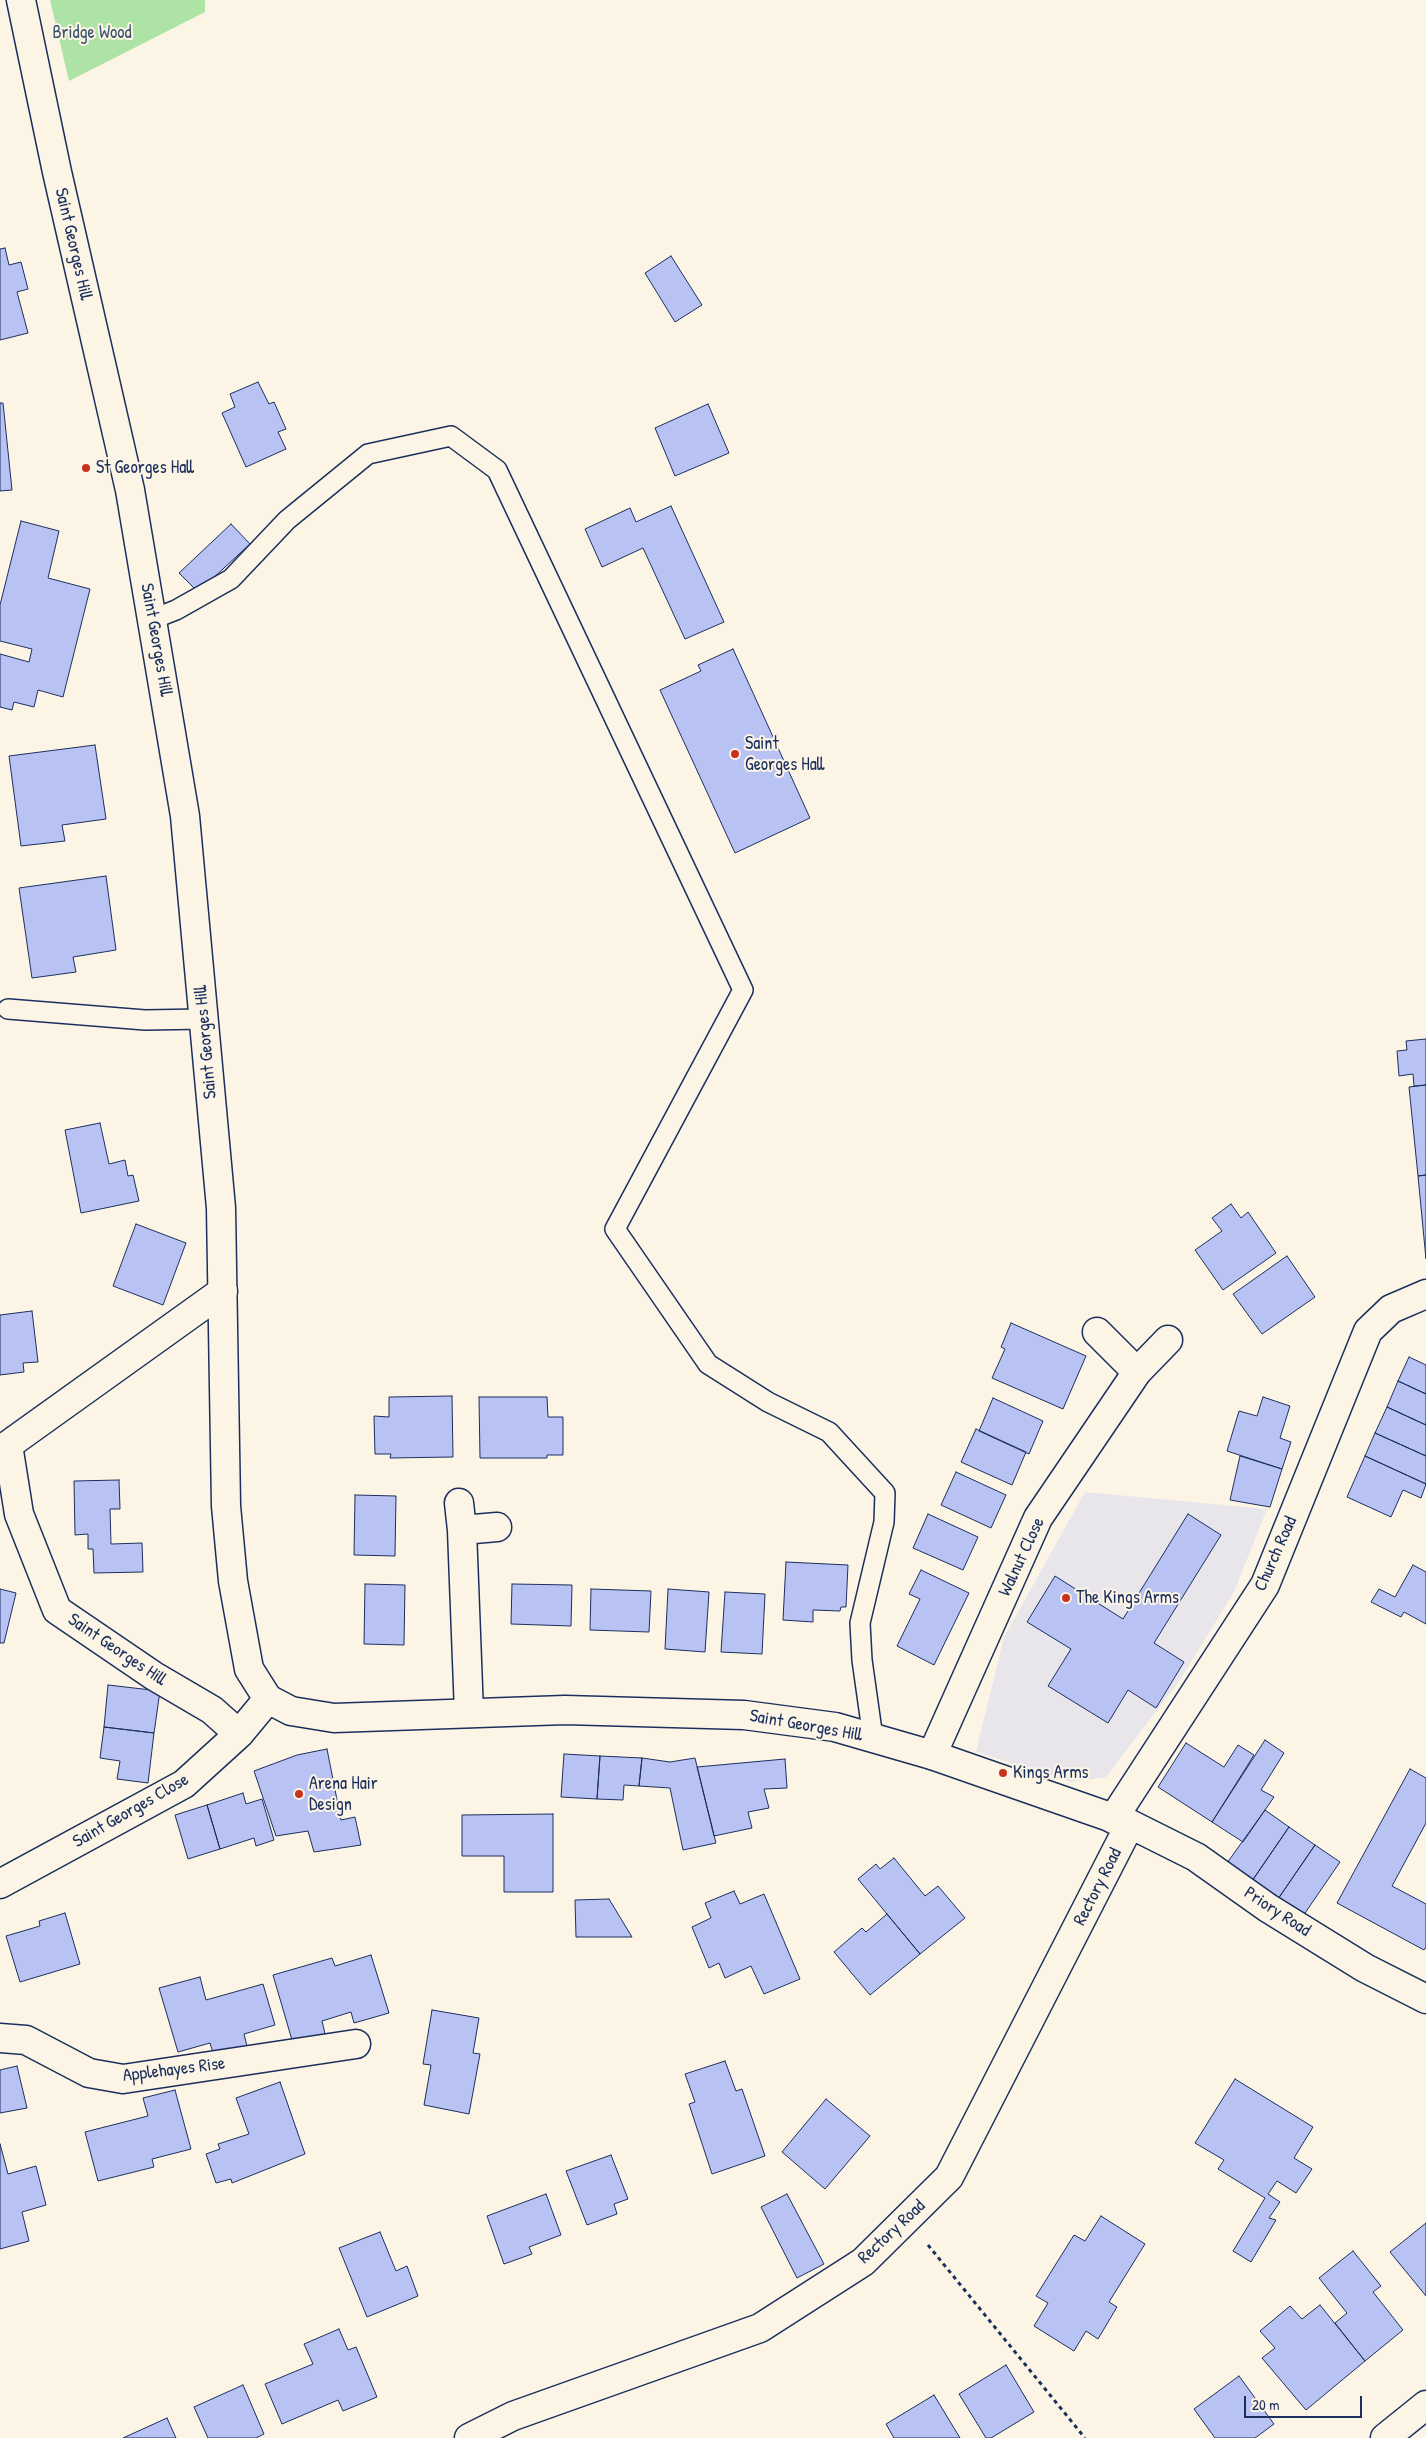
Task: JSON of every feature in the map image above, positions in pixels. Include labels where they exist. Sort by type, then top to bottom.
[{"type":"street","name":"Saint Georges Hill","points":[[21,0],[57,172],[130,490],[185,816],[221,1208],[226,1506],[233,1581],[249,1669],[268,1699],[291,1711],[334,1718],[565,1710],[744,1714],[835,1727],[932,1755],[1121,1822]]},
{"type":"street","name":"Saint Georges Hill","points":[[223,1291],[8,1444],[19,1514],[57,1610],[154,1676],[212,1710],[239,1734]]},
{"type":"street","name":"Church Road","points":[[1121,1822],[1265,1584],[1368,1331],[1390,1309],[1426,1294]]},
{"type":"street","points":[[1097,1332],[1137,1372]]},
{"type":"street","name":"Walnut Close","points":[[932,1755],[1038,1518],[1137,1372],[1168,1340]]},
{"type":"street","points":[[459,1503],[462,1530],[469,1713]]},
{"type":"street","points":[[462,1530],[497,1527]]},
{"type":"street","name":"Saint Georges Close","points":[[0,1884],[184,1784],[239,1734],[268,1699]]},
{"type":"street","name":"Priory Road","points":[[1121,1822],[1196,1857],[1268,1908],[1365,1968],[1426,1999]]},
{"type":"street","name":"Rectory Road","points":[[469,2438],[513,2416],[760,2328],[863,2262],[949,2177],[1121,1822]]},
{"type":"street","name":"Applehayes Rise","points":[[0,2038],[26,2040],[89,2073],[123,2079],[356,2044]]},
{"type":"street","points":[[1385,2438],[1426,2405]]},
{"type":"lane","points":[[153,619],[176,610],[231,578],[287,520],[368,454],[451,436],[497,470],[743,990],[616,1229],[708,1364],[768,1402],[829,1432],[885,1493],[884,1522],[860,1623],[862,1660],[873,1738]]},
{"type":"lane","points":[[8,1009],[145,1020],[204,1019]]},
{"type":"path","points":[[935,2254],[1085,2438]]},
{"type":"shaded area","points":[[1085,1492],[1267,1509],[1234,1592],[1180,1680],[1106,1777],[1071,1782],[976,1752],[1004,1637]]},
{"type":"green space","name":"Bridge Wood","points":[[50,0],[205,0],[205,12],[69,81]]},
{"type":"building","points":[[5,248],[9,265],[21,262],[28,289],[17,292],[28,333],[0,340],[0,249]]},
{"type":"building","points":[[671,256],[702,305],[675,322],[645,273]]},
{"type":"building","points":[[258,382],[269,404],[274,402],[286,429],[278,432],[286,449],[246,467],[222,413],[235,407],[230,394]]},
{"type":"building","points":[[0,403],[3,403],[12,490],[0,491]]},
{"type":"building","points":[[708,404],[729,453],[675,476],[655,428]]},
{"type":"building","points":[[671,506],[724,622],[685,639],[643,548],[602,567],[585,529],[630,508],[636,522]]},
{"type":"building","points":[[21,521],[59,531],[48,578],[90,589],[63,697],[38,690],[34,707],[14,702],[12,710],[0,707],[0,654],[29,662],[32,649],[0,641],[0,605]]},
{"type":"building","points":[[231,524],[250,544],[198,592],[179,573]]},
{"type":"building","name":"Saint Georges Hall","points":[[733,649],[810,818],[735,853],[660,690],[701,671],[698,665]]},
{"type":"building","points":[[95,745],[106,819],[62,825],[65,841],[21,846],[9,756]]},
{"type":"building","points":[[106,876],[116,950],[73,957],[76,972],[32,978],[19,888]]},
{"type":"building","points":[[1426,1039],[1426,1085],[1414,1086],[1413,1074],[1399,1076],[1397,1051],[1407,1050],[1406,1041]]},
{"type":"building","points":[[1426,1085],[1426,1175],[1418,1176],[1409,1087]]},
{"type":"building","points":[[100,1123],[109,1164],[125,1160],[128,1176],[133,1175],[139,1201],[81,1213],[65,1130]]},
{"type":"building","points":[[1426,1175],[1426,1259],[1418,1176]]},
{"type":"building","points":[[1231,1204],[1241,1218],[1248,1212],[1276,1253],[1223,1290],[1195,1250],[1222,1231],[1212,1218]]},
{"type":"building","points":[[136,1224],[186,1243],[163,1305],[113,1286]]},
{"type":"building","points":[[1287,1256],[1315,1297],[1262,1334],[1233,1294]]},
{"type":"building","points":[[32,1311],[38,1362],[23,1363],[24,1372],[0,1375],[0,1315]]},
{"type":"building","points":[[1011,1323],[1086,1356],[1063,1409],[992,1378],[1005,1349],[1001,1347]]},
{"type":"building","points":[[1409,1357],[1426,1365],[1426,1394],[1398,1381]]},
{"type":"building","points":[[1398,1381],[1426,1394],[1426,1425],[1387,1407]]},
{"type":"building","points":[[452,1396],[453,1457],[390,1458],[391,1454],[375,1454],[374,1416],[389,1417],[389,1397]]},
{"type":"building","points":[[479,1397],[547,1397],[548,1417],[563,1417],[563,1455],[547,1455],[547,1458],[480,1458]]},
{"type":"building","points":[[1263,1397],[1290,1406],[1280,1438],[1291,1442],[1282,1469],[1227,1451],[1239,1411],[1257,1416]]},
{"type":"building","points":[[993,1398],[1043,1421],[1029,1454],[979,1431]]},
{"type":"building","points":[[1387,1407],[1426,1425],[1426,1456],[1375,1433]]},
{"type":"building","points":[[976,1429],[1026,1452],[1012,1485],[961,1462]]},
{"type":"building","points":[[1375,1433],[1426,1456],[1426,1484],[1365,1456]]},
{"type":"building","points":[[1240,1456],[1282,1469],[1270,1507],[1230,1500]]},
{"type":"building","points":[[1365,1456],[1426,1484],[1421,1498],[1403,1490],[1391,1517],[1347,1497]]},
{"type":"building","points":[[956,1472],[1006,1495],[991,1528],[941,1505]]},
{"type":"building","points":[[119,1480],[120,1509],[110,1509],[111,1544],[142,1543],[143,1572],[94,1573],[93,1549],[88,1549],[88,1534],[75,1535],[74,1481]]},
{"type":"building","points":[[355,1495],[396,1496],[395,1556],[354,1555]]},
{"type":"building","points":[[928,1514],[978,1537],[963,1570],[913,1548]]},
{"type":"building","name":"The Kings Arms","points":[[1188,1514],[1221,1535],[1154,1643],[1184,1662],[1156,1708],[1128,1690],[1108,1723],[1048,1686],[1071,1649],[1027,1622],[1055,1576],[1123,1619]]},
{"type":"building","points":[[786,1562],[848,1565],[846,1607],[841,1607],[840,1611],[813,1610],[813,1622],[783,1620]]},
{"type":"building","points":[[1413,1565],[1426,1572],[1426,1624],[1404,1612],[1401,1617],[1371,1602],[1379,1589],[1395,1597]]},
{"type":"building","points":[[921,1570],[969,1593],[934,1665],[897,1646],[920,1599],[909,1594]]},
{"type":"building","points":[[365,1584],[405,1585],[404,1645],[364,1644]]},
{"type":"building","points":[[512,1584],[572,1585],[571,1626],[511,1624]]},
{"type":"building","points":[[0,1589],[16,1593],[4,1643],[0,1643]]},
{"type":"building","points":[[591,1589],[651,1591],[649,1632],[590,1630]]},
{"type":"building","points":[[668,1589],[709,1592],[705,1652],[665,1649]]},
{"type":"building","points":[[725,1592],[765,1594],[762,1654],[721,1652]]},
{"type":"building","points":[[108,1685],[160,1691],[154,1733],[104,1727]]},
{"type":"building","points":[[104,1727],[154,1733],[148,1783],[117,1779],[120,1761],[100,1758]]},
{"type":"building","points":[[1265,1740],[1284,1753],[1261,1790],[1274,1797],[1243,1842],[1212,1822]]},
{"type":"building","points":[[1186,1743],[1224,1767],[1238,1745],[1254,1755],[1212,1822],[1158,1787]]},
{"type":"building","name":"Arena Hair Design","points":[[327,1749],[341,1820],[355,1817],[361,1845],[314,1852],[308,1831],[276,1836],[254,1771],[297,1755]]},
{"type":"building","points":[[564,1754],[600,1756],[597,1799],[561,1797]]},
{"type":"building","points":[[600,1756],[642,1758],[639,1786],[624,1785],[623,1800],[597,1799]]},
{"type":"building","points":[[642,1758],[670,1762],[695,1758],[716,1843],[683,1850],[670,1788],[639,1786]]},
{"type":"building","points":[[785,1759],[787,1788],[764,1789],[769,1808],[748,1812],[752,1828],[714,1836],[697,1767]]},
{"type":"building","points":[[1410,1769],[1426,1778],[1426,1823],[1392,1886],[1426,1904],[1426,1947],[1424,1950],[1337,1903]]},
{"type":"building","points":[[243,1793],[246,1804],[262,1799],[274,1840],[256,1846],[254,1838],[220,1849],[207,1805]]},
{"type":"building","points":[[207,1805],[220,1849],[188,1859],[175,1815]]},
{"type":"building","points":[[1265,1810],[1289,1827],[1252,1881],[1227,1863]]},
{"type":"building","points":[[553,1814],[553,1892],[504,1892],[504,1856],[462,1856],[462,1815]]},
{"type":"building","points":[[1289,1827],[1315,1845],[1278,1899],[1252,1881]]},
{"type":"building","points":[[1315,1845],[1340,1862],[1303,1916],[1278,1899]]},
{"type":"building","points":[[894,1858],[925,1896],[938,1886],[965,1918],[920,1954],[858,1879],[876,1864],[880,1869]]},
{"type":"building","points":[[734,1891],[740,1904],[764,1894],[800,1979],[764,1994],[751,1966],[725,1978],[719,1963],[709,1968],[692,1927],[711,1918],[705,1903]]},
{"type":"building","points":[[609,1899],[632,1937],[576,1937],[575,1900]]},
{"type":"building","points":[[65,1913],[80,1964],[20,1982],[6,1936],[40,1926],[39,1921]]},
{"type":"building","points":[[887,1914],[920,1954],[870,1995],[834,1952],[862,1928],[866,1932]]},
{"type":"building","points":[[371,1955],[389,2013],[354,2023],[351,2012],[322,2021],[326,2038],[294,2047],[273,1975],[332,1958],[335,1966]]},
{"type":"building","points":[[200,1977],[206,2000],[263,1984],[275,2025],[244,2034],[247,2046],[214,2056],[210,2043],[178,2052],[159,1988]]},
{"type":"building","points":[[432,2010],[479,2018],[473,2053],[480,2054],[469,2114],[424,2105],[431,2065],[423,2064]]},
{"type":"building","points":[[725,2061],[736,2091],[742,2089],[765,2156],[712,2174],[689,2104],[695,2102],[685,2074]]},
{"type":"building","points":[[17,2066],[27,2108],[0,2113],[0,2070]]},
{"type":"building","points":[[1235,2079],[1313,2127],[1294,2158],[1312,2169],[1296,2193],[1277,2181],[1268,2194],[1280,2202],[1269,2218],[1276,2220],[1251,2262],[1233,2251],[1265,2198],[1218,2169],[1224,2160],[1195,2143]]},
{"type":"building","points":[[280,2082],[305,2154],[232,2183],[231,2179],[216,2183],[206,2154],[220,2149],[218,2144],[249,2134],[236,2098]]},
{"type":"building","points":[[175,2090],[191,2149],[152,2159],[154,2167],[98,2181],[85,2132],[148,2116],[143,2098]]},
{"type":"building","points":[[826,2099],[870,2136],[825,2189],[782,2152]]},
{"type":"building","points":[[0,2144],[8,2174],[36,2166],[46,2205],[22,2212],[29,2241],[0,2249]]},
{"type":"building","points":[[611,2155],[628,2199],[614,2204],[617,2214],[587,2225],[566,2171]]},
{"type":"building","points":[[546,2194],[561,2235],[529,2247],[532,2254],[504,2264],[487,2216]]},
{"type":"building","points":[[787,2194],[824,2264],[797,2278],[761,2207]]},
{"type":"building","points":[[1101,2216],[1145,2244],[1109,2302],[1117,2307],[1098,2339],[1086,2331],[1074,2351],[1034,2326],[1048,2303],[1036,2296],[1074,2235],[1085,2241]]},
{"type":"building","points":[[1426,2223],[1426,2296],[1390,2252]]},
{"type":"building","points":[[380,2232],[396,2271],[407,2266],[418,2296],[367,2317],[339,2248]]},
{"type":"building","points":[[1353,2251],[1381,2286],[1373,2292],[1403,2330],[1365,2361],[1335,2323],[1347,2313],[1319,2278]]},
{"type":"building","points":[[1320,2305],[1365,2361],[1306,2410],[1262,2358],[1275,2348],[1260,2331],[1290,2306],[1302,2319]]},
{"type":"building","points":[[339,2329],[348,2350],[356,2347],[377,2397],[343,2411],[338,2400],[282,2424],[265,2384],[313,2364],[304,2344]]},
{"type":"building","points":[[1006,2365],[1034,2412],[991,2438],[986,2438],[959,2394]]},
{"type":"building","points":[[1239,2376],[1274,2424],[1255,2438],[1215,2438],[1194,2409]]},
{"type":"building","points":[[243,2385],[264,2434],[256,2438],[208,2438],[194,2407]]},
{"type":"building","points":[[934,2395],[960,2438],[894,2438],[886,2424]]},
{"type":"building","points":[[167,2418],[176,2438],[123,2438]]},
{"type":"place","name":"St Georges Hall","points":[[86,468]]},
{"type":"place","name":"Saint Georges Hall","points":[[735,754]]},
{"type":"place","name":"The Kings Arms","points":[[1066,1598]]},
{"type":"place","name":"Kings Arms","points":[[1003,1773]]},
{"type":"place","name":"Arena Hair Design","points":[[299,1794]]}]
